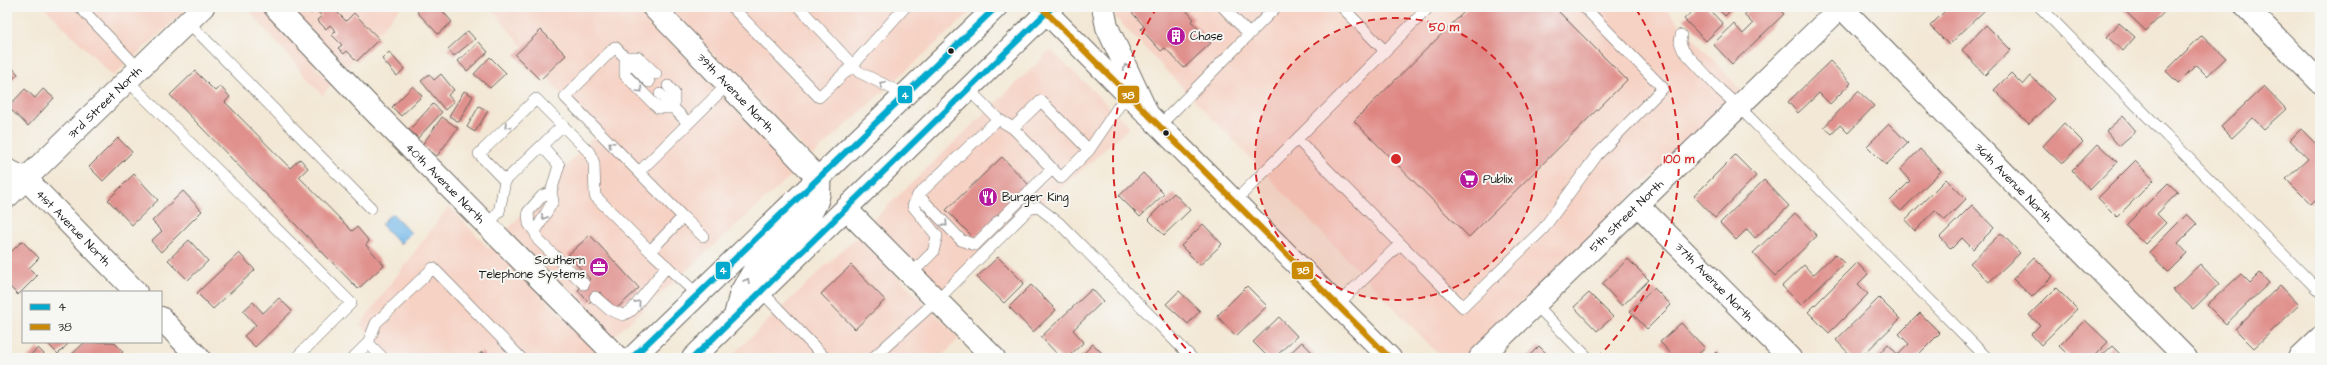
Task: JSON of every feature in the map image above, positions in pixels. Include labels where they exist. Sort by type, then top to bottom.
[{"type":"street","name":"40th Avenue North","points":[[275,7],[618,358]]},
{"type":"street","points":[[632,358],[996,7]]},
{"type":"street","points":[[1103,7],[1107,27],[1153,120]]},
{"type":"street","name":"5th Street North","points":[[1480,358],[1841,7]]},
{"type":"street","name":"36th Avenue North","points":[[1841,7],[2186,358]]},
{"type":"street","points":[[2246,7],[2320,82]]},
{"type":"street","points":[[693,358],[968,89],[1046,9],[1153,120],[1390,358]]},
{"type":"street","name":"39th Avenue North","points":[[663,11],[728,84],[819,179]]},
{"type":"street","name":"3rd Street North","points":[[7,197],[16,174],[133,75],[196,14]]},
{"type":"street","name":"41st Avenue North","points":[[16,174],[135,291]]},
{"type":"street","points":[[735,317],[741,292],[754,270],[812,211],[818,202],[820,190],[819,179]]},
{"type":"street","name":"37th Avenue North","points":[[1638,205],[1790,358]]},
{"type":"street","points":[[846,209],[994,358]]},
{"type":"street","points":[[162,319],[199,358]]},
{"type":"street","points":[[2299,358],[2320,338]]},
{"type":"lane","points":[[80,7],[133,75],[351,303],[296,358]]},
{"type":"lane","points":[[732,7],[819,97],[856,68],[905,7]]},
{"type":"lane","points":[[799,7],[856,68],[905,95]]},
{"type":"lane","points":[[1223,7],[1249,34]]},
{"type":"lane","points":[[1153,120],[1249,34],[1276,7]]},
{"type":"lane","points":[[1342,7],[1385,51]]},
{"type":"lane","points":[[1234,202],[1429,7]]},
{"type":"lane","points":[[1297,139],[1463,308],[1543,229],[1597,155],[1663,88],[1584,7]]},
{"type":"lane","points":[[2040,7],[2320,292]]},
{"type":"lane","points":[[196,14],[371,208]]},
{"type":"lane","points":[[1681,35],[1680,42],[1683,50],[1720,90],[1739,107],[1987,358]]},
{"type":"lane","points":[[652,78],[625,58],[615,48],[565,98],[703,236]]},
{"type":"lane","points":[[625,58],[625,75],[658,108],[674,108]]},
{"type":"lane","points":[[638,172],[728,84]]},
{"type":"lane","points":[[968,89],[998,119],[1013,128],[1061,178],[1089,150],[1128,94]]},
{"type":"lane","points":[[664,90],[674,108],[688,123]]},
{"type":"lane","points":[[505,181],[479,154],[536,99],[589,152],[594,163],[595,196],[650,251],[698,295]]},
{"type":"lane","points":[[1013,128],[1041,100],[1089,150]]},
{"type":"lane","points":[[911,274],[933,252],[937,236],[913,206],[918,195],[998,119]]},
{"type":"lane","points":[[487,225],[499,212],[505,181],[562,126]]},
{"type":"lane","points":[[535,232],[553,201],[551,192],[559,165],[542,146]]},
{"type":"lane","points":[[918,195],[961,240],[975,245],[1052,169]]},
{"type":"lane","points":[[551,192],[542,196],[528,212],[529,224],[535,232],[538,240],[584,284]]},
{"type":"lane","points":[[873,358],[937,300],[1029,209],[1038,207],[1059,223],[1192,358]]},
{"type":"lane","points":[[650,251],[683,217]]},
{"type":"lane","points":[[1337,305],[1400,244]]},
{"type":"lane","points":[[595,296],[610,310],[623,314],[632,310],[667,266]]},
{"type":"lane","points":[[353,358],[368,343],[376,323],[433,268],[521,358]]},
{"type":"lane","points":[[762,292],[825,358]]},
{"type":"lane","points":[[1535,304],[1588,358]]},
{"type":"lane","points":[[368,343],[383,358]]},
{"type":"shaded area","points":[[44,7],[189,7],[113,76]]},
{"type":"shaded area","points":[[246,7],[401,7],[347,67],[305,26],[290,40],[332,84],[322,95]]},
{"type":"shaded area","points":[[490,7],[637,7],[796,171],[613,337],[507,230],[595,135]]},
{"type":"shaded area","points":[[668,7],[976,7],[812,156]]},
{"type":"shaded area","points":[[1114,7],[1664,7],[1741,90],[1464,358],[1442,358],[1116,18]]},
{"type":"shaded area","points":[[1051,50],[1130,127],[944,292],[873,220]]},
{"type":"shaded area","points":[[449,206],[489,249],[492,246],[597,352],[590,358],[395,358],[360,325]]},
{"type":"shaded area","points":[[857,236],[959,338],[941,358],[729,358]]},
{"type":"water","points":[[392,213],[411,233],[400,244],[381,224]]},
{"type":"building","points":[[304,7],[332,7],[346,21],[354,13],[379,39],[357,61],[347,51],[344,54],[338,48],[342,45],[332,35],[336,31],[330,25],[326,29],[317,20],[322,16],[315,10],[311,14]]},
{"type":"building","points":[[422,7],[439,7],[452,22],[438,34],[417,12]]},
{"type":"building","name":"Chase","points":[[1127,7],[1183,7],[1194,19],[1191,21],[1211,43],[1184,68],[1165,48],[1161,51],[1141,29],[1144,26]]},
{"type":"building","name":"Publix","points":[[1469,7],[1554,7],[1627,80],[1469,237],[1354,121]]},
{"type":"building","points":[[1697,7],[1707,7],[1723,24],[1706,41],[1684,19]]},
{"type":"building","points":[[1716,7],[1734,7],[1725,16]]},
{"type":"building","points":[[1752,7],[1777,7],[1784,14],[1732,64],[1713,44],[1734,24],[1743,34],[1753,24],[1744,15]]},
{"type":"building","points":[[1949,7],[1988,7],[1949,45],[1930,26]]},
{"type":"building","points":[[2121,7],[2169,7],[2146,31]]},
{"type":"building","points":[[2119,23],[2135,37],[2123,51],[2107,37]]},
{"type":"building","points":[[1986,25],[2011,50],[1985,75],[1962,50]]},
{"type":"building","points":[[541,30],[566,55],[540,80],[515,55]]},
{"type":"building","points":[[468,31],[475,39],[454,56],[448,49]]},
{"type":"building","points":[[2202,35],[2226,58],[2207,76],[2196,65],[2178,83],[2166,71]]},
{"type":"building","points":[[479,42],[488,52],[467,71],[458,61]]},
{"type":"building","points":[[389,52],[404,69],[397,76],[382,59]]},
{"type":"building","points":[[490,57],[506,73],[490,88],[474,74]]},
{"type":"building","points":[[1830,61],[1851,83],[1830,104],[1819,93],[1798,113],[1788,102]]},
{"type":"building","points":[[7,62],[18,74],[7,85]]},
{"type":"building","points":[[195,71],[215,91],[220,86],[230,97],[225,102],[290,168],[300,159],[308,168],[299,177],[352,231],[357,227],[369,241],[366,245],[384,265],[358,289],[170,95]]},
{"type":"building","points":[[2011,73],[2023,85],[2031,76],[2054,99],[2029,124],[1994,90]]},
{"type":"building","points":[[429,74],[434,80],[441,74],[454,90],[448,95],[454,102],[445,110],[421,81]]},
{"type":"building","points":[[413,86],[422,96],[401,116],[392,107]]},
{"type":"building","points":[[2264,86],[2286,109],[2264,129],[2253,118],[2232,138],[2221,127]]},
{"type":"building","points":[[25,89],[35,98],[43,89],[54,98],[28,126],[8,107]]},
{"type":"building","points":[[464,91],[473,96],[459,122],[449,116]]},
{"type":"building","points":[[1858,91],[1874,106],[1848,133],[1840,125],[1832,134],[1824,127]]},
{"type":"building","points":[[433,104],[442,112],[418,138],[409,130]]},
{"type":"building","points":[[479,106],[488,111],[475,132],[467,127]]},
{"type":"building","points":[[2123,116],[2136,131],[2119,146],[2106,131]]},
{"type":"building","points":[[442,117],[458,128],[437,156],[422,145]]},
{"type":"building","points":[[2064,123],[2083,142],[2062,164],[2043,146]]},
{"type":"building","points":[[1889,124],[1908,143],[1886,165],[1867,146]]},
{"type":"building","points":[[2301,129],[2320,148],[2320,195],[2311,204],[2286,179],[2308,159],[2290,140]]},
{"type":"building","points":[[118,138],[132,152],[103,181],[89,167]]},
{"type":"building","points":[[2098,144],[2117,162],[2090,190],[2072,171]]},
{"type":"building","points":[[1920,149],[1941,171],[1901,211],[1890,201],[1910,181],[1900,170]]},
{"type":"building","points":[[1735,155],[1756,176],[1715,218],[1694,196]]},
{"type":"building","name":"Burger King","points":[[1002,157],[1029,185],[974,238],[946,210]]},
{"type":"building","points":[[2135,161],[2154,180],[2117,217],[2098,198]]},
{"type":"building","points":[[1143,173],[1164,194],[1140,217],[1119,196]]},
{"type":"building","points":[[134,174],[158,200],[132,225],[108,200]]},
{"type":"building","points":[[1946,179],[1966,199],[1945,220],[1935,210],[1915,231],[1905,220]]},
{"type":"building","points":[[1764,180],[1789,206],[1755,238],[1747,229],[1736,240],[1720,223]]},
{"type":"building","points":[[2168,183],[2178,192],[2157,214],[2166,223],[2145,244],[2126,225]]},
{"type":"building","points":[[183,191],[202,211],[161,252],[151,241],[162,231],[152,221]]},
{"type":"building","points":[[1174,193],[1190,210],[1164,235],[1148,219]]},
{"type":"building","points":[[1972,205],[1994,228],[1973,249],[1962,238],[1951,249],[1940,237]]},
{"type":"building","points":[[1795,213],[1817,236],[1775,276],[1753,253]]},
{"type":"building","points":[[2187,214],[2197,224],[2178,243],[2187,253],[2168,272],[2149,252]]},
{"type":"building","points":[[1203,224],[1222,244],[1200,265],[1181,246]]},
{"type":"building","points":[[2001,233],[2020,253],[1989,282],[1970,263]]},
{"type":"building","name":"Southern Telephone Systems","points":[[590,235],[639,288],[616,309],[600,292],[589,303],[578,290],[590,279],[568,255]]},
{"type":"building","points":[[189,240],[208,261],[188,280],[168,260]]},
{"type":"building","points":[[22,241],[39,258],[29,268],[37,276],[18,295],[7,284],[7,256]]},
{"type":"building","points":[[239,253],[255,270],[213,309],[197,293]]},
{"type":"building","points":[[1835,254],[1844,263],[1801,305],[1782,286],[1804,265],[1813,275]]},
{"type":"building","points":[[998,257],[1024,283],[1004,303],[977,277]]},
{"type":"building","points":[[2034,257],[2053,276],[2032,297],[2013,279]]},
{"type":"building","points":[[1628,259],[1649,280],[1622,306],[1602,284]]},
{"type":"building","points":[[1857,263],[1868,274],[1858,284],[1868,294],[1829,333],[1808,312]]},
{"type":"building","points":[[2200,264],[2219,284],[2193,309],[2173,290]]},
{"type":"building","points":[[851,265],[885,300],[855,329],[821,294]]},
{"type":"building","points":[[2260,273],[2269,283],[2226,324],[2207,305],[2241,274],[2250,283]]},
{"type":"building","points":[[1031,285],[1056,310],[1033,332],[1009,307]]},
{"type":"building","points":[[2280,285],[2299,305],[2254,348],[2235,329]]},
{"type":"building","points":[[1247,286],[1267,306],[1236,336],[1217,316]]},
{"type":"building","points":[[1654,288],[1671,305],[1647,329],[1630,311]]},
{"type":"building","points":[[2056,288],[2077,309],[2041,345],[2031,334],[2040,325],[2029,315]]},
{"type":"building","points":[[1092,289],[1103,301],[1073,330],[1084,342],[1067,358],[1061,358],[1041,337]]},
{"type":"building","points":[[1179,291],[1200,311],[1188,324],[1166,304]]},
{"type":"building","points":[[1589,293],[1613,317],[1597,331],[1574,307]]},
{"type":"building","points":[[279,298],[292,311],[255,347],[244,336],[256,325],[243,311],[253,302],[263,313]]},
{"type":"building","points":[[1879,298],[1900,319],[1860,358],[1853,358],[1836,340]]},
{"type":"building","points":[[1920,313],[1940,333],[1915,358],[1875,358],[1888,344],[1898,355],[1909,344],[1899,334]]},
{"type":"building","points":[[1279,317],[1297,336],[1274,358],[1269,358],[1253,342]]},
{"type":"building","points":[[2085,320],[2108,342],[2092,358],[2071,358],[2059,346]]},
{"type":"building","points":[[1681,323],[1705,348],[1694,358],[1675,358],[1660,342]]},
{"type":"building","points":[[1302,342],[1318,358],[1285,358]]},
{"type":"building","points":[[47,343],[69,343],[58,354]]},
{"type":"building","points":[[84,343],[115,343],[123,352],[117,358],[72,358],[70,356]]},
{"type":"building","points":[[1093,344],[1107,358],[1079,358]]},
{"type":"building","points":[[1539,346],[1549,356],[1547,358],[1527,358]]},
{"type":"building","points":[[2112,346],[2124,358],[2099,358]]},
{"type":"building","points":[[38,348],[48,358],[27,358]]},
{"type":"building","points":[[482,352],[487,358],[475,358]]},
{"type":"building","points":[[1716,352],[1722,358],[1710,358]]},
{"type":"transit line","name":"4","points":[[632,358],[996,7]]},
{"type":"transit line","name":"38","points":[[1041,7],[1390,358]]},
{"type":"transit line","name":"4","points":[[693,358],[1052,7]]},
{"type":"place","name":"Chase","points":[[1176,36]]},
{"type":"place","name":"Publix","points":[[1469,179]]},
{"type":"place","name":"Burger King","points":[[988,197]]},
{"type":"place","name":"Southern Telephone Systems","points":[[599,267]]}]
